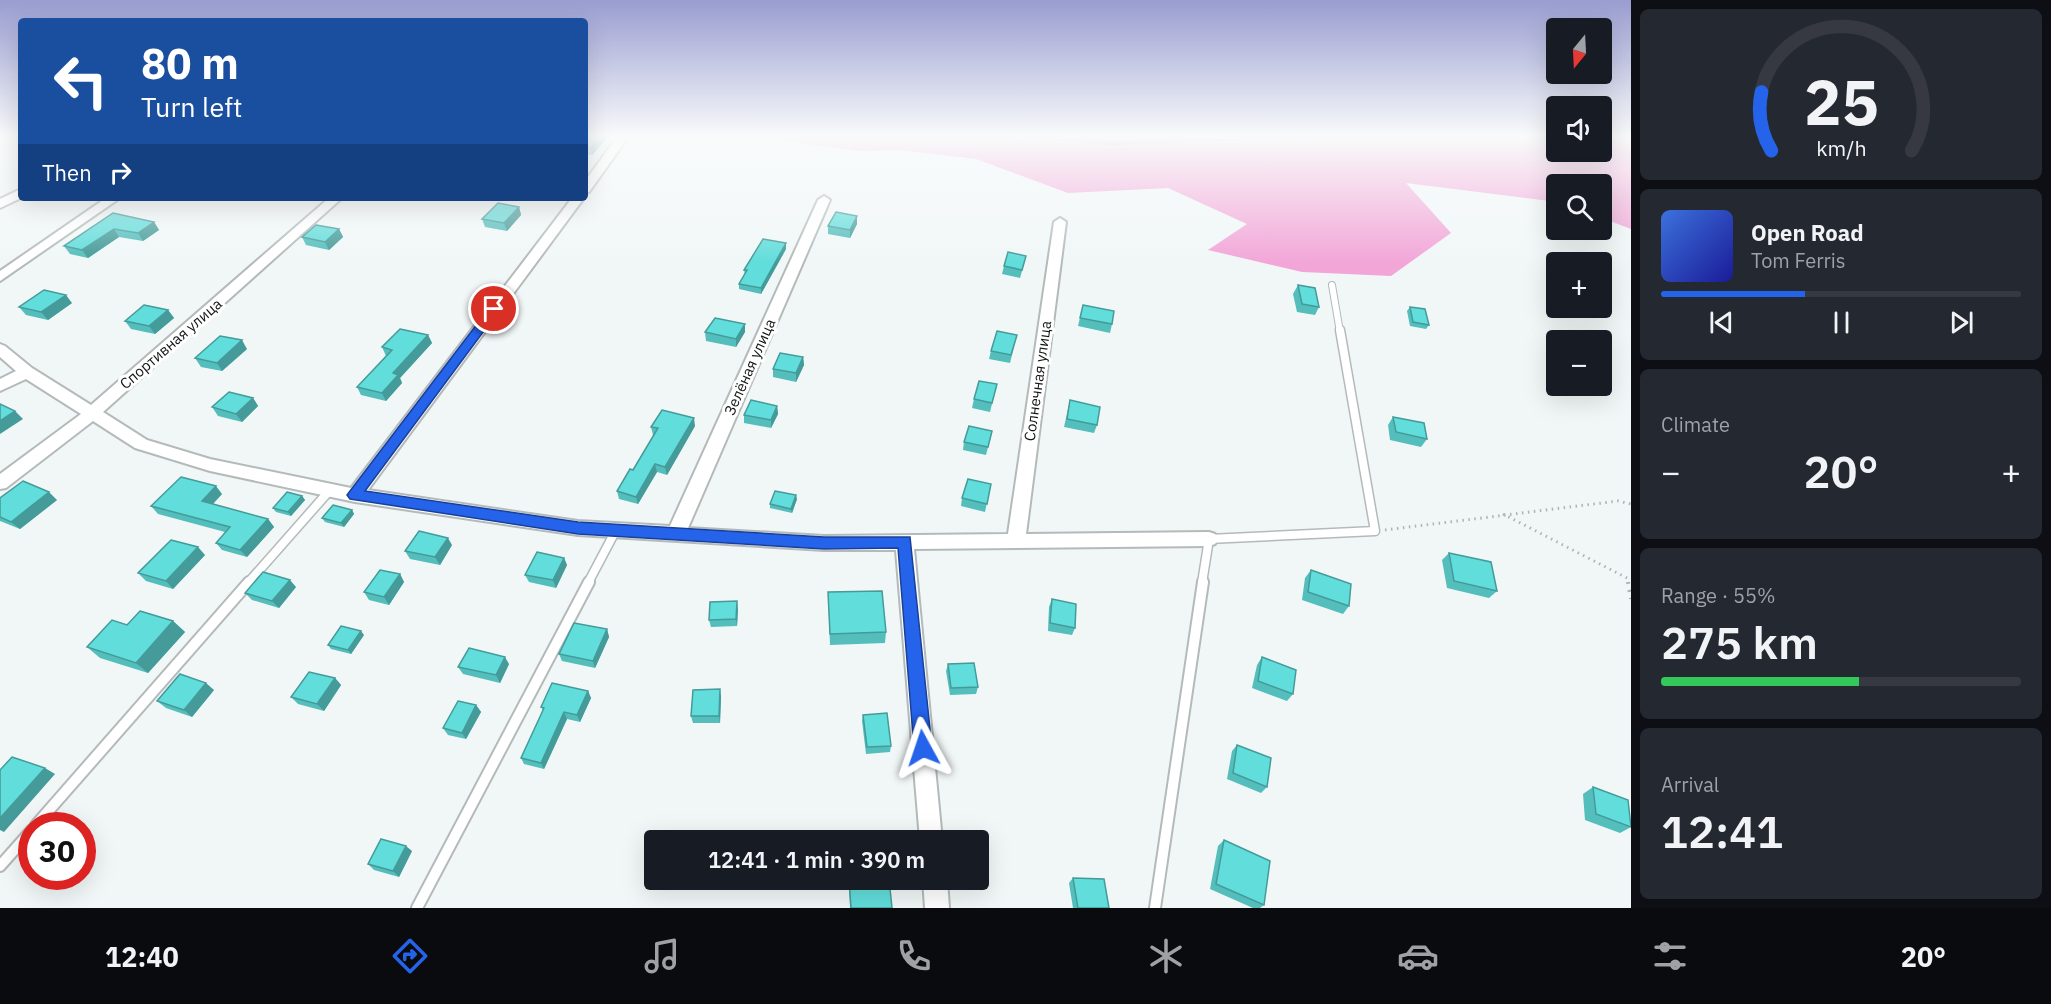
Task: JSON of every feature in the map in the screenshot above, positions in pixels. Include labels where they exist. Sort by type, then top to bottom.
[{"type":"street","points":[[0,204],[18,195]]},
{"type":"street","name":"Зелёная улица","points":[[676,534],[824,200]]},
{"type":"street","points":[[0,277],[110,201]]},
{"type":"street","name":"Спортивная улица","points":[[0,483],[90,415],[333,201]]},
{"type":"street","points":[[355,495],[576,201]]},
{"type":"street","name":"Солнечная улица","points":[[1016,541],[1060,222]]},
{"type":"street","points":[[0,349],[27,372],[90,415],[141,444],[210,465],[355,495],[578,528],[824,543],[1209,539]]},
{"type":"street","points":[[0,386],[27,372]]},
{"type":"street","points":[[904,542],[930,830]]},
{"type":"street","points":[[936,890],[937,908]]},
{"type":"lane","points":[[1155,908],[1209,539],[1375,531],[1332,285]]},
{"type":"lane","points":[[47,812],[330,489]]},
{"type":"lane","points":[[417,908],[616,530]]},
{"type":"lane","points":[[0,866],[18,846]]},
{"type":"path","points":[[1375,531],[1618,501],[1631,504]]},
{"type":"path","points":[[1503,514],[1627,578],[1631,599]]},
{"type":"shaded area","points":[[1028,178],[1546,178],[1546,201],[1406,183],[1451,233],[1391,276],[1302,272],[1208,250],[1247,224],[1168,188],[1068,193]]},
{"type":"shaded area","points":[[1612,178],[1631,178],[1631,229],[1612,222]]},
{"type":"building","points":[[498,203],[519,207],[504,223],[482,219]]},
{"type":"building","points":[[836,212],[857,216],[850,230],[828,226]]},
{"type":"building","points":[[113,213],[154,222],[138,233],[114,229],[82,250],[64,246]]},
{"type":"building","points":[[316,225],[339,229],[325,242],[302,237]]},
{"type":"building","points":[[763,239],[786,243],[761,288],[739,284],[747,270],[744,270]]},
{"type":"building","points":[[1008,252],[1026,256],[1022,270],[1004,266]]},
{"type":"building","points":[[1298,285],[1315,288],[1319,307],[1302,304]]},
{"type":"building","points":[[44,290],[66,295],[41,312],[19,307]]},
{"type":"building","points":[[144,305],[168,310],[149,326],[125,321]]},
{"type":"building","points":[[1083,305],[1114,311],[1112,324],[1080,318]]},
{"type":"building","points":[[1410,307],[1425,309],[1429,325],[1413,322]]},
{"type":"building","points":[[715,318],[745,324],[736,339],[705,332]]},
{"type":"building","points":[[400,329],[428,335],[393,373],[398,375],[382,393],[357,387],[392,350],[382,347]]},
{"type":"building","points":[[997,331],[1017,335],[1011,355],[991,351]]},
{"type":"building","points":[[220,336],[242,340],[217,363],[195,358]]},
{"type":"building","points":[[780,353],[803,357],[796,373],[773,369]]},
{"type":"building","points":[[979,381],[997,384],[992,403],[974,399]]},
{"type":"building","points":[[229,392],[253,398],[236,414],[212,407]]},
{"type":"building","points":[[751,400],[777,406],[771,420],[744,415]]},
{"type":"building","points":[[1070,400],[1100,407],[1097,425],[1067,419]]},
{"type":"building","points":[[0,404],[15,411],[0,421]]},
{"type":"building","points":[[662,410],[694,418],[665,467],[655,464],[636,497],[617,491],[630,469],[633,470],[658,428],[651,427]]},
{"type":"building","points":[[1393,417],[1424,423],[1427,439],[1396,432]]},
{"type":"building","points":[[969,426],[992,431],[988,447],[964,442]]},
{"type":"building","points":[[181,477],[216,486],[202,501],[268,519],[240,550],[216,543],[230,527],[151,506]]},
{"type":"building","points":[[968,479],[991,484],[987,504],[962,498]]},
{"type":"building","points":[[23,481],[49,492],[11,522],[0,517],[0,498]]},
{"type":"building","points":[[775,491],[796,495],[791,509],[770,504]]},
{"type":"building","points":[[287,492],[302,496],[288,512],[273,508]]},
{"type":"building","points":[[333,505],[352,510],[341,523],[322,518]]},
{"type":"building","points":[[419,531],[448,538],[435,557],[405,551]]},
{"type":"building","points":[[171,540],[198,547],[166,581],[138,573]]},
{"type":"building","points":[[537,552],[564,558],[553,580],[525,575]]},
{"type":"building","points":[[1449,553],[1491,562],[1497,591],[1454,581]]},
{"type":"building","points":[[380,570],[400,574],[384,597],[364,592]]},
{"type":"building","points":[[1311,570],[1351,584],[1349,606],[1308,592]]},
{"type":"building","points":[[263,572],[290,580],[272,601],[245,593]]},
{"type":"building","points":[[882,591],[886,632],[830,634],[828,592]]},
{"type":"building","points":[[1052,599],[1076,604],[1075,628],[1050,623]]},
{"type":"building","points":[[737,601],[736,619],[709,620],[710,602]]},
{"type":"building","points":[[140,611],[173,621],[136,663],[87,647],[112,620],[127,625]]},
{"type":"building","points":[[574,623],[607,629],[593,661],[559,654]]},
{"type":"building","points":[[341,626],[361,631],[348,650],[328,645]]},
{"type":"building","points":[[469,648],[505,657],[496,675],[458,667]]},
{"type":"building","points":[[1262,657],[1296,670],[1293,694],[1258,681]]},
{"type":"building","points":[[974,663],[978,687],[951,688],[948,664]]},
{"type":"building","points":[[309,672],[335,678],[317,704],[291,697]]},
{"type":"building","points":[[180,674],[206,683],[184,710],[157,701]]},
{"type":"building","points":[[552,683],[588,691],[577,715],[564,712],[541,763],[521,758],[544,708],[541,707]]},
{"type":"building","points":[[720,689],[719,716],[691,716],[693,690]]},
{"type":"building","points":[[458,701],[476,705],[462,733],[443,728]]},
{"type":"building","points":[[887,713],[891,746],[867,747],[863,715]]},
{"type":"building","points":[[1237,745],[1271,758],[1267,787],[1233,773]]},
{"type":"building","points":[[12,757],[45,768],[0,818],[0,770]]},
{"type":"building","points":[[1593,787],[1628,800],[1631,827],[1596,814]]},
{"type":"building","points":[[381,839],[406,846],[393,871],[368,864]]},
{"type":"building","points":[[1224,840],[1270,861],[1264,905],[1216,884]]},
{"type":"building","points":[[1073,878],[1104,879],[1109,908],[1078,908]]},
{"type":"building","points":[[850,890],[890,890],[892,908],[851,908]]},
{"type":"route","points":[[494,309],[355,495],[578,528],[824,543],[904,542],[923,748]]}]
